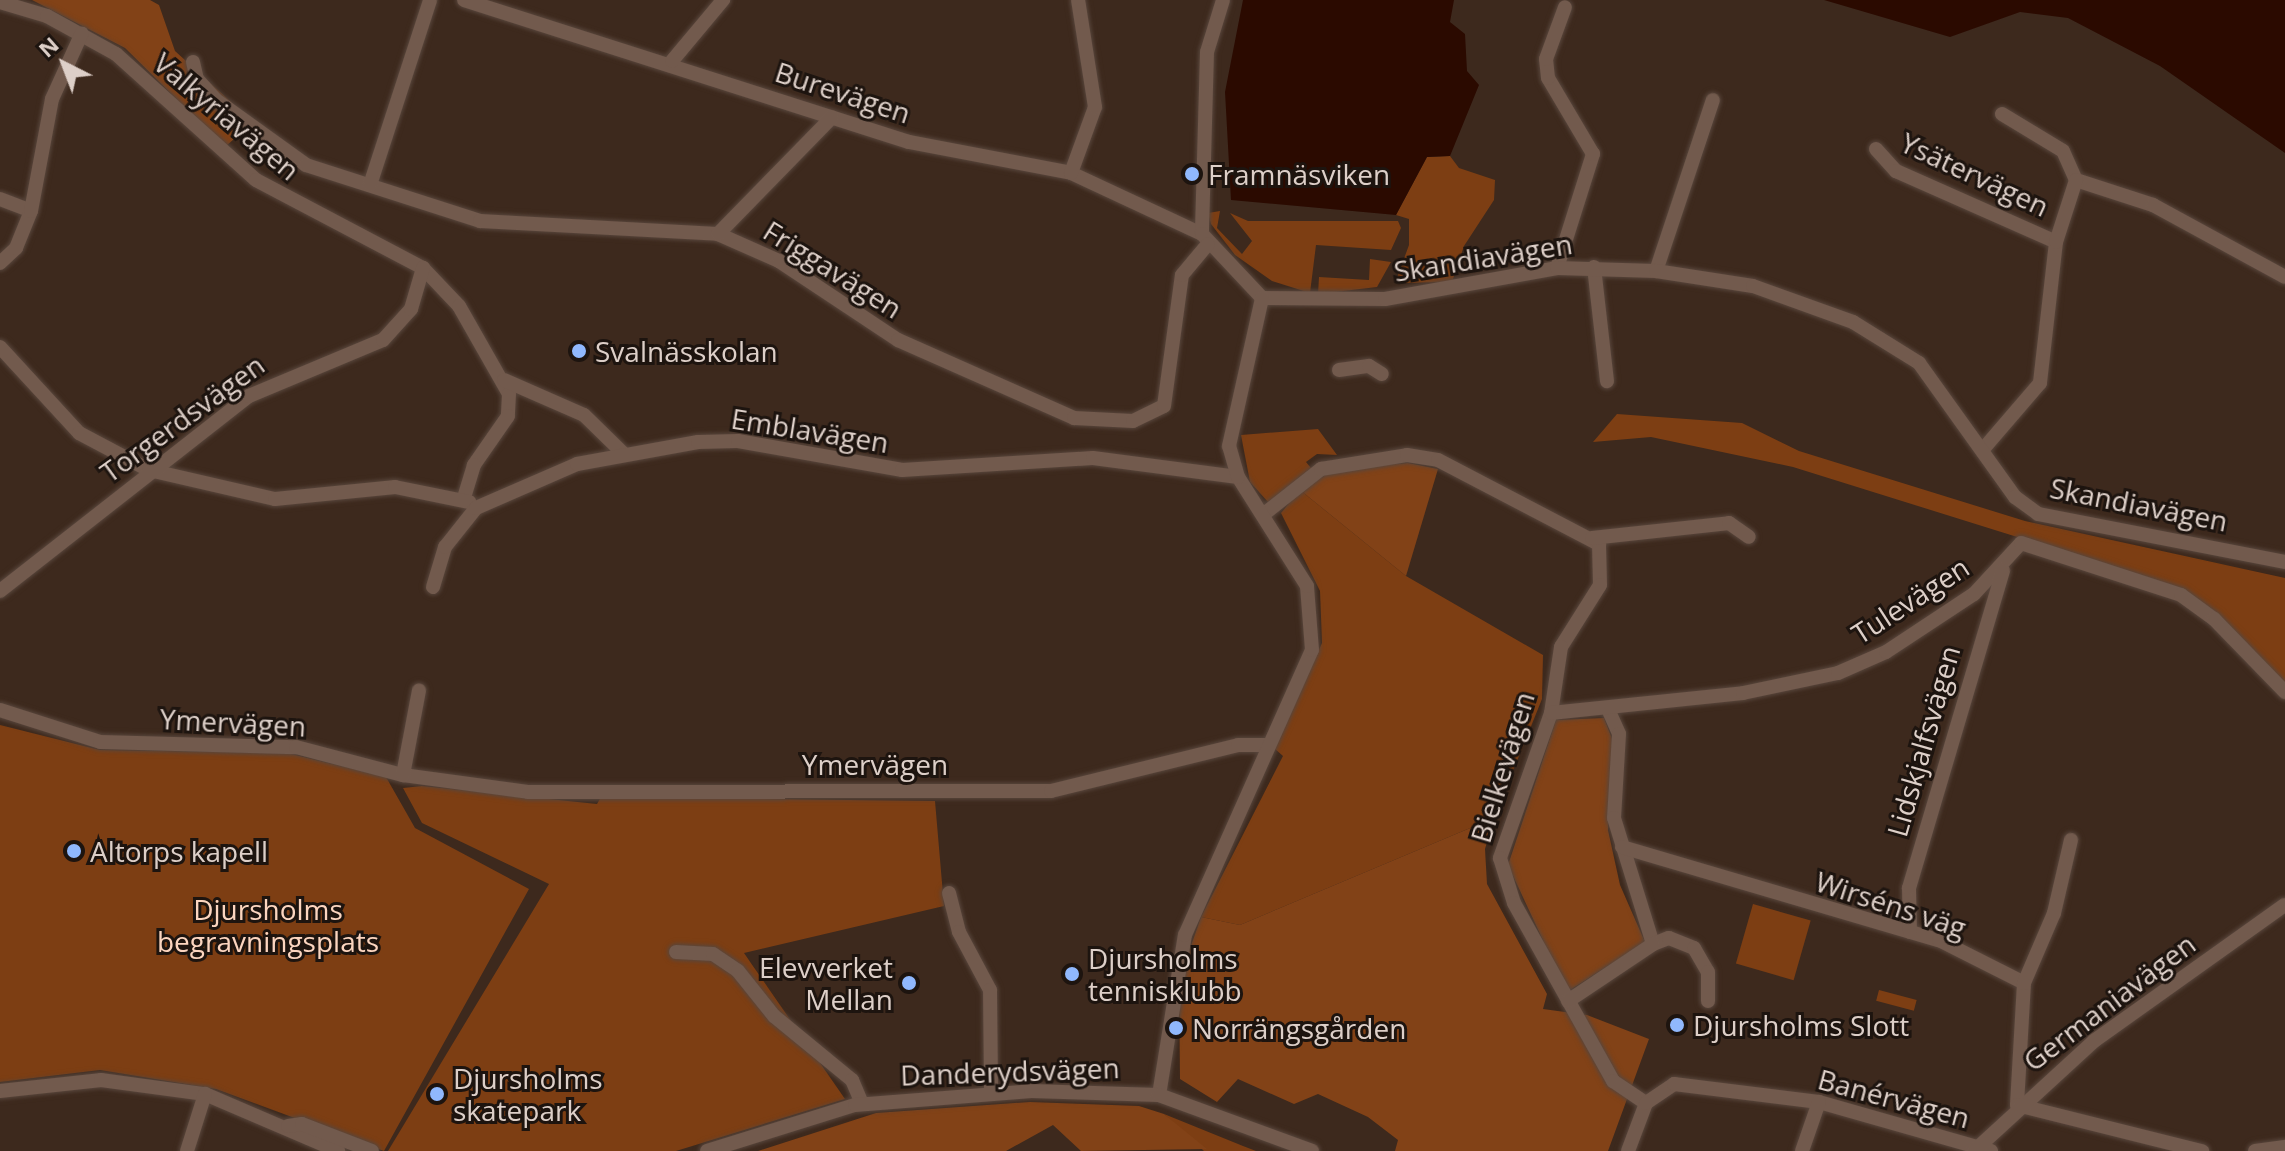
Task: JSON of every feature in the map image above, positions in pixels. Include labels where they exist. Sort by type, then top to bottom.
[{"type":"street","points":[[370,185],[430,0]]},
{"type":"street","name":"Burevägen","points":[[464,0],[672,61],[832,117],[934,148],[1071,173],[1205,239]]},
{"type":"street","points":[[672,61],[723,0]]},
{"type":"street","points":[[1071,173],[1095,107],[1078,0]]},
{"type":"street","points":[[1159,1095],[1185,935],[1268,745],[1303,680],[1314,616],[1291,553],[1238,477],[1229,430],[1262,298],[1205,239],[1206,64],[1223,0]]},
{"type":"street","name":"Valkyriavägen","points":[[0,2],[82,33],[116,54],[266,187],[423,268],[459,306],[504,380]]},
{"type":"street","points":[[1557,268],[1593,154],[1548,78],[1546,59],[1565,7]]},
{"type":"street","points":[[0,263],[16,248],[31,211],[52,99],[82,33]]},
{"type":"street","name":"Friggavägen","points":[[193,62],[211,95],[274,146],[370,185],[480,221],[718,234],[1005,393],[1074,418],[1126,422],[1164,406],[1182,275],[1205,239]]},
{"type":"street","points":[[1656,271],[1713,100]]},
{"type":"street","points":[[2002,114],[2063,151],[2076,180],[2153,205],[2285,277]]},
{"type":"street","points":[[718,234],[832,117]]},
{"type":"street","name":"Ysätervägen","points":[[1876,149],[1896,171],[2056,242]]},
{"type":"street","name":"Ysätervägen","points":[[1984,448],[2040,383],[2056,242],[2076,180]]},
{"type":"street","points":[[0,199],[31,211]]},
{"type":"street","points":[[1594,267],[1607,381]]},
{"type":"street","name":"Skandiavägen","points":[[1262,298],[1385,299],[1557,268],[1594,267],[1656,271],[1753,286],[1853,322],[1919,363],[1984,448],[2015,497],[2038,514],[2285,562]]},
{"type":"street","name":"Torgerdsvägen","points":[[0,591],[149,470],[292,372],[383,340],[411,309],[423,268]]},
{"type":"street","points":[[0,347],[79,433],[149,470],[275,499],[395,487],[464,497],[476,508]]},
{"type":"street","points":[[1339,370],[1369,366],[1382,374]]},
{"type":"street","points":[[464,497],[474,465],[508,416],[504,380],[584,415],[623,453]]},
{"type":"street","name":"Emblavägen","points":[[433,587],[445,547],[476,508],[548,473],[623,453],[738,441],[902,470],[1093,458],[1238,477]]},
{"type":"street","points":[[1264,514],[1321,469],[1407,455],[1438,460],[1592,538],[1745,521]]},
{"type":"street","points":[[1729,523],[1749,537]]},
{"type":"street","name":"Bielkevägen","points":[[1592,538],[1605,567],[1561,647],[1551,713],[1500,858],[1514,903],[1613,1081],[1646,1103]]},
{"type":"street","name":"Tulevägen","points":[[1551,713],[1608,709],[1838,673],[1920,632],[2004,567],[2021,543],[2181,595],[2214,619],[2285,692]]},
{"type":"street","name":"Lidskjalfsvägen","points":[[1910,932],[1909,888],[2004,567]]},
{"type":"street","points":[[403,775],[419,690]]},
{"type":"street","points":[[1608,709],[1619,734],[1614,818],[1653,944]]},
{"type":"street","name":"Ymervägen","points":[[0,710],[100,742],[296,747],[403,775],[528,792],[1051,791],[1238,745],[1268,745]]},
{"type":"street","points":[[2071,840],[2054,913],[2024,983],[2017,1105],[2202,1151]]},
{"type":"street","name":"Wirséns väg","points":[[1622,847],[1910,932],[2024,983]]},
{"type":"street","points":[[949,893],[959,932],[990,990],[991,1092]]},
{"type":"street","name":"Germaniavägen","points":[[1980,1150],[2017,1105],[2285,905]]},
{"type":"street","points":[[1568,1001],[1653,944],[1669,938],[1694,948],[1708,972],[1708,1001]]},
{"type":"street","points":[[676,952],[713,954],[738,971],[774,1016],[852,1080],[862,1104]]},
{"type":"street","points":[[0,1091],[101,1080],[205,1094],[288,1126],[338,1151]]},
{"type":"street","name":"Banérvägen","points":[[1646,1103],[1674,1084],[1819,1102],[1980,1150]]},
{"type":"street","name":"Danderydsvägen","points":[[707,1151],[862,1104],[991,1092],[1159,1095],[1312,1151]]},
{"type":"street","points":[[187,1151],[205,1094]]},
{"type":"street","points":[[1802,1151],[1819,1102]]},
{"type":"street","points":[[1628,1151],[1646,1103]]},
{"type":"street","points":[[288,1126],[302,1124],[372,1151]]},
{"type":"street","points":[[2255,1151],[2285,1147]]},
{"type":"green space","points":[[1450,156],[1459,168],[1495,180],[1494,200],[1464,246],[1452,282],[1395,283],[1409,245],[1409,219],[1396,215],[1427,157]]},
{"type":"green space","points":[[1220,211],[1217,228],[1242,254],[1252,241],[1230,213],[1248,221],[1398,221],[1401,228],[1391,250],[1316,245],[1310,293],[1272,281],[1235,255],[1211,224],[1208,213]]},
{"type":"green space","points":[[1370,259],[1391,262],[1377,287],[1318,294],[1319,277],[1369,280]]},
{"type":"green space","points":[[1617,414],[1742,423],[1799,451],[2025,521],[2285,578],[2285,686],[2233,631],[2139,575],[1793,467],[1651,437],[1593,442]]},
{"type":"green space","points":[[1318,429],[1337,455],[1317,454],[1306,462],[1311,468],[1268,502],[1250,482],[1241,435]]},
{"type":"green space","points":[[1300,490],[1406,576],[1543,655],[1542,699],[1494,818],[1240,925],[1201,917],[1283,756],[1275,749],[1322,643],[1320,591],[1281,513]]},
{"type":"green space","name":"Djursholms begravningsplats","points":[[0,725],[100,750],[287,753],[386,777],[415,828],[529,889],[384,1151],[216,1089],[100,1070],[0,1082]]},
{"type":"green space","points":[[422,786],[597,804],[601,797],[935,801],[944,906],[744,953],[845,1099],[676,1151],[388,1151],[549,884],[422,823],[403,788]]},
{"type":"green space","points":[[1753,904],[1811,921],[1794,980],[1736,964]]},
{"type":"green space","points":[[1879,990],[1917,1000],[1914,1011],[1876,1001]]},
{"type":"green space","points":[[1164,1114],[1243,1146],[1256,1151],[1204,1151]]},
{"type":"shaded area","points":[[32,0],[150,0],[159,5],[175,51],[253,122],[225,147],[125,48]]},
{"type":"shaded area","points":[[1243,0],[1454,0],[1450,22],[1465,34],[1467,71],[1479,85],[1450,156],[1427,157],[1396,215],[1231,200],[1225,92]]},
{"type":"shaded area","points":[[1824,0],[2285,0],[2285,153],[2160,66],[2068,18],[2020,12],[1950,37]]},
{"type":"shaded area","points":[[1408,463],[1438,469],[1406,576],[1300,490],[1336,469]]},
{"type":"shaded area","points":[[1604,718],[1614,744],[1608,830],[1620,885],[1645,942],[1567,992],[1508,865],[1556,720]]},
{"type":"shaded area","points":[[1494,818],[1485,849],[1487,884],[1547,994],[1543,1009],[1587,1015],[1649,1039],[1608,1151],[1395,1151],[1398,1140],[1368,1117],[1318,1094],[1294,1104],[1238,1079],[1217,1102],[1180,1079],[1179,980],[1201,917],[1240,925]]},
{"type":"shaded area","points":[[1030,1102],[1139,1106],[1164,1114],[1207,1149],[1081,1151],[1053,1125],[1006,1151],[758,1151],[876,1113]]},
{"type":"place","name":"Framnäsviken","points":[[1192,174]]},
{"type":"place","name":"Svalnässkolan","points":[[579,351]]},
{"type":"place","name":"Altorps kapell","points":[[74,851]]},
{"type":"place","name":"Djursholms tennisklubb","points":[[1072,974]]},
{"type":"place","name":"Elevverket Mellan","points":[[909,983]]},
{"type":"place","name":"Djursholms Slott","points":[[1677,1025]]},
{"type":"place","name":"Norrängsgården","points":[[1176,1028]]},
{"type":"place","name":"Djursholms skatepark","points":[[437,1094]]}]
